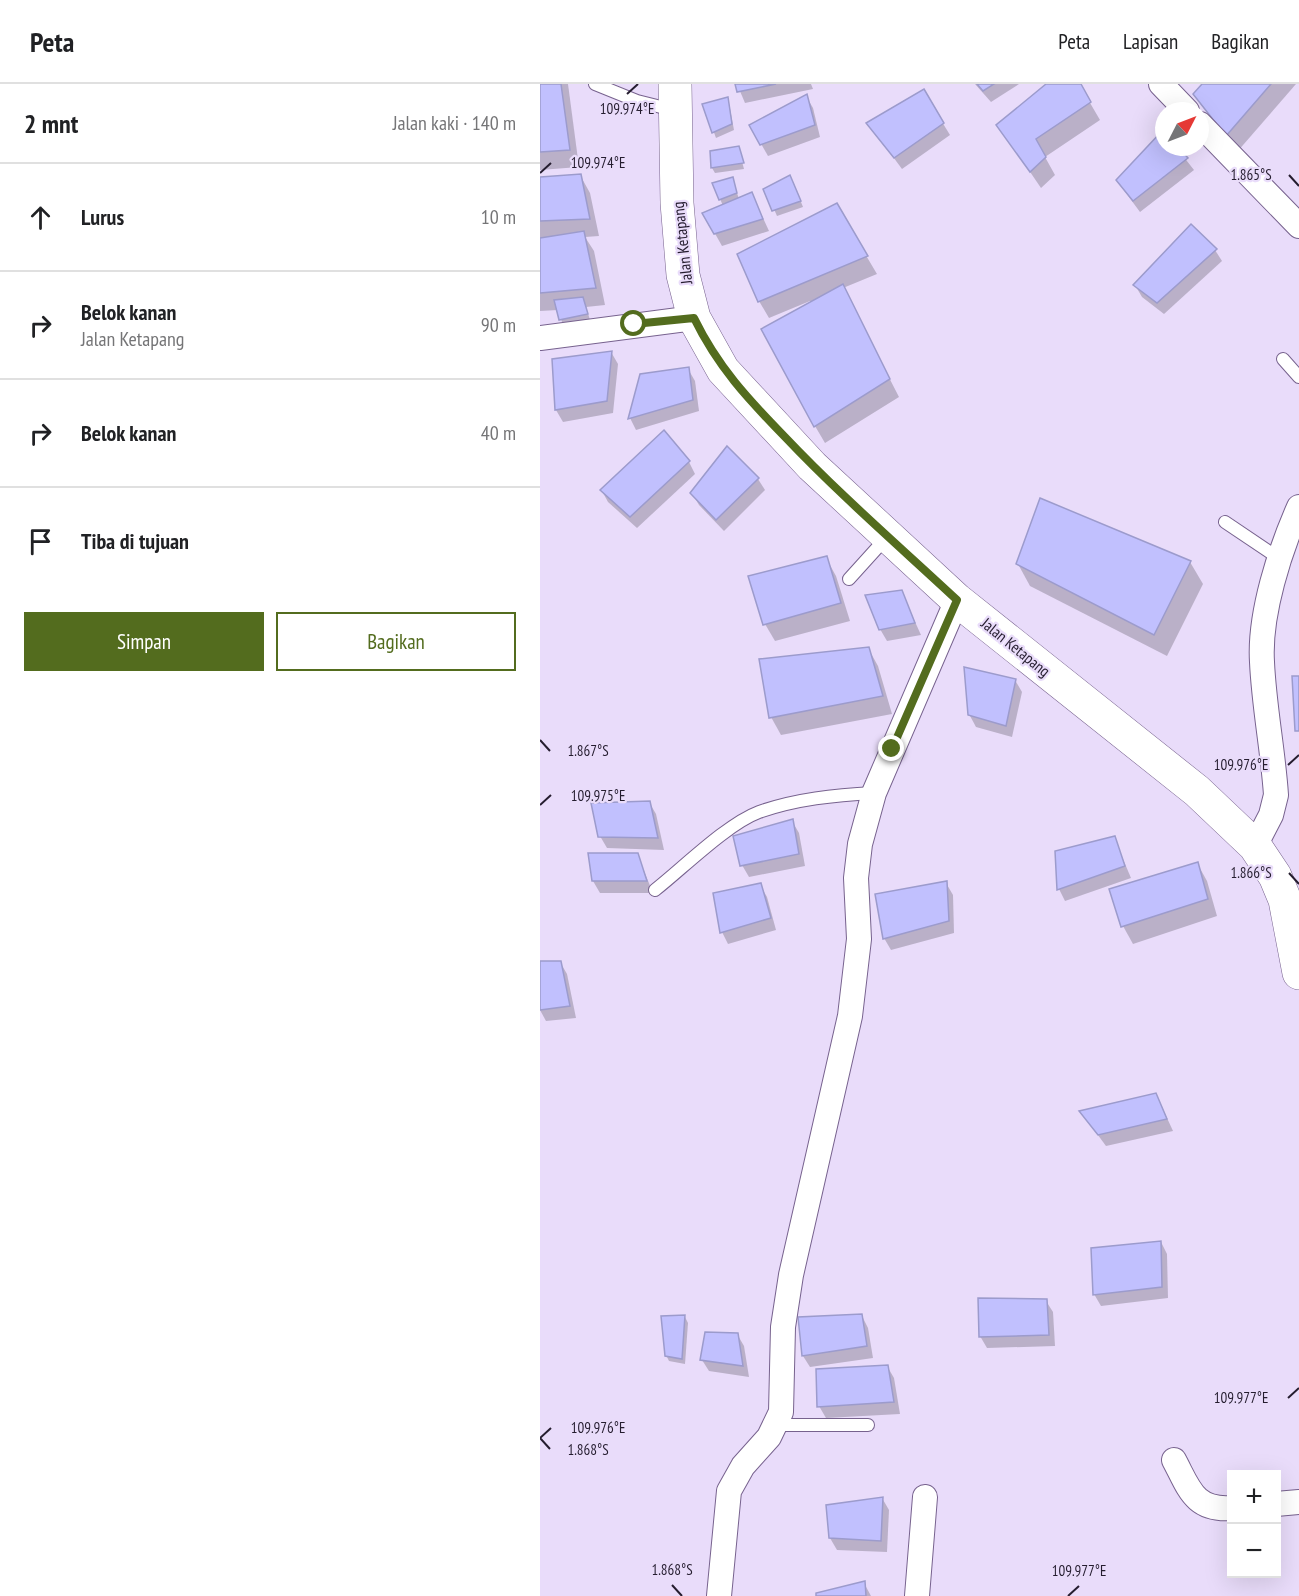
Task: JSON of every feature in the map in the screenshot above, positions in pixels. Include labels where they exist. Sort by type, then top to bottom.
[{"type":"main road","name":"Jalan Ketapang","points":[[675,97],[677,203],[683,275],[694,318],[723,370],[812,466],[957,600],[1197,791],[1255,846],[1275,876],[1285,900],[1299,973]]},
{"type":"street","points":[[1161,84],[1178,102]]},
{"type":"street","points":[[1209,133],[1299,226]]},
{"type":"street","points":[[540,338],[694,318]]},
{"type":"street","points":[[1255,846],[1271,815],[1276,795],[1262,660],[1266,622],[1280,559],[1299,507]]},
{"type":"street","points":[[720,1596],[729,1491],[743,1466],[777,1425],[781,1412],[783,1327],[791,1275],[819,1162],[850,1016],[859,939],[856,878],[858,855],[874,793],[957,600]]},
{"type":"street","points":[[1174,1460],[1193,1497],[1205,1506],[1227,1508]]},
{"type":"street","points":[[917,1596],[925,1497]]},
{"type":"street","points":[[1281,1504],[1299,1502]]},
{"type":"lane","points":[[595,84],[637,101],[675,97]]},
{"type":"lane","points":[[1283,359],[1299,376]]},
{"type":"lane","points":[[1226,522],[1280,559]]},
{"type":"lane","points":[[849,579],[888,536]]},
{"type":"lane","points":[[655,890],[736,825],[758,813],[822,796],[874,793]]},
{"type":"lane","points":[[777,1425],[868,1425]]},
{"type":"building","points":[[540,84],[561,84],[570,150],[540,152]]},
{"type":"building","points":[[735,84],[776,84],[737,92]]},
{"type":"building","points":[[977,84],[994,84],[983,91]]},
{"type":"building","points":[[1046,84],[1081,84],[1091,102],[1036,139],[1046,157],[1030,172],[996,125]]},
{"type":"building","points":[[1202,84],[1271,84],[1226,136],[1209,114],[1209,102],[1199,102],[1193,94]]},
{"type":"building","points":[[924,89],[944,123],[894,158],[866,123]]},
{"type":"building","points":[[807,94],[815,125],[760,145],[749,125]]},
{"type":"building","points":[[728,97],[732,124],[712,133],[702,104]]},
{"type":"building","points":[[1155,138],[1155,156],[1186,156],[1188,158],[1133,201],[1116,180]]},
{"type":"building","points":[[739,146],[744,163],[711,168],[710,151]]},
{"type":"building","points":[[581,174],[590,219],[540,221],[540,177]]},
{"type":"building","points":[[790,175],[801,201],[772,211],[763,189]]},
{"type":"building","points":[[733,177],[737,193],[719,200],[712,183]]},
{"type":"building","points":[[752,192],[763,219],[714,234],[702,213]]},
{"type":"building","points":[[837,203],[868,256],[758,302],[737,254]]},
{"type":"building","points":[[1191,224],[1217,249],[1157,303],[1133,285]]},
{"type":"building","points":[[584,231],[596,288],[540,293],[540,238]]},
{"type":"building","points":[[843,284],[890,379],[814,427],[761,329]]},
{"type":"building","points":[[583,297],[588,314],[559,320],[554,300]]},
{"type":"building","points":[[612,351],[607,401],[555,410],[552,359]]},
{"type":"building","points":[[689,367],[693,400],[628,419],[640,374]]},
{"type":"building","points":[[664,430],[690,461],[630,517],[600,490]]},
{"type":"building","points":[[727,446],[759,478],[716,520],[690,493]]},
{"type":"building","points":[[1040,498],[1191,561],[1154,635],[1016,564]]},
{"type":"building","points":[[827,556],[841,603],[763,625],[748,576]]},
{"type":"building","points":[[902,590],[915,623],[879,630],[865,595]]},
{"type":"building","points":[[869,647],[883,696],[769,718],[759,659]]},
{"type":"building","points":[[964,667],[1016,679],[1006,726],[968,715]]},
{"type":"building","points":[[1292,676],[1299,676],[1299,731],[1295,731]]},
{"type":"building","points":[[650,801],[658,838],[598,837],[591,803]]},
{"type":"building","points":[[793,819],[799,854],[740,866],[733,836]]},
{"type":"building","points":[[1115,836],[1125,866],[1057,890],[1055,851]]},
{"type":"building","points":[[588,853],[638,853],[647,881],[592,881]]},
{"type":"building","points":[[1198,862],[1208,899],[1121,927],[1109,889]]},
{"type":"building","points":[[947,881],[949,921],[883,939],[875,894]]},
{"type":"building","points":[[761,883],[771,918],[720,933],[713,893]]},
{"type":"building","points":[[540,961],[561,961],[570,1006],[540,1010]]},
{"type":"building","points":[[1156,1093],[1167,1119],[1098,1135],[1079,1111]]},
{"type":"building","points":[[1161,1241],[1162,1287],[1093,1295],[1091,1248]]},
{"type":"building","points":[[978,1298],[1047,1299],[1049,1335],[979,1337]]},
{"type":"building","points":[[862,1314],[867,1346],[802,1356],[798,1317]]},
{"type":"building","points":[[685,1315],[682,1359],[665,1356],[661,1316]]},
{"type":"building","points":[[705,1332],[738,1333],[743,1366],[700,1360]]},
{"type":"building","points":[[888,1365],[894,1402],[817,1407],[816,1369]]},
{"type":"building","points":[[883,1497],[881,1541],[829,1538],[826,1505]]},
{"type":"building","points":[[865,1581],[866,1596],[816,1596],[816,1593]]},
{"type":"route","points":[[634,324],[694,318],[723,370],[754,404],[812,466],[957,600],[892,749]]}]
